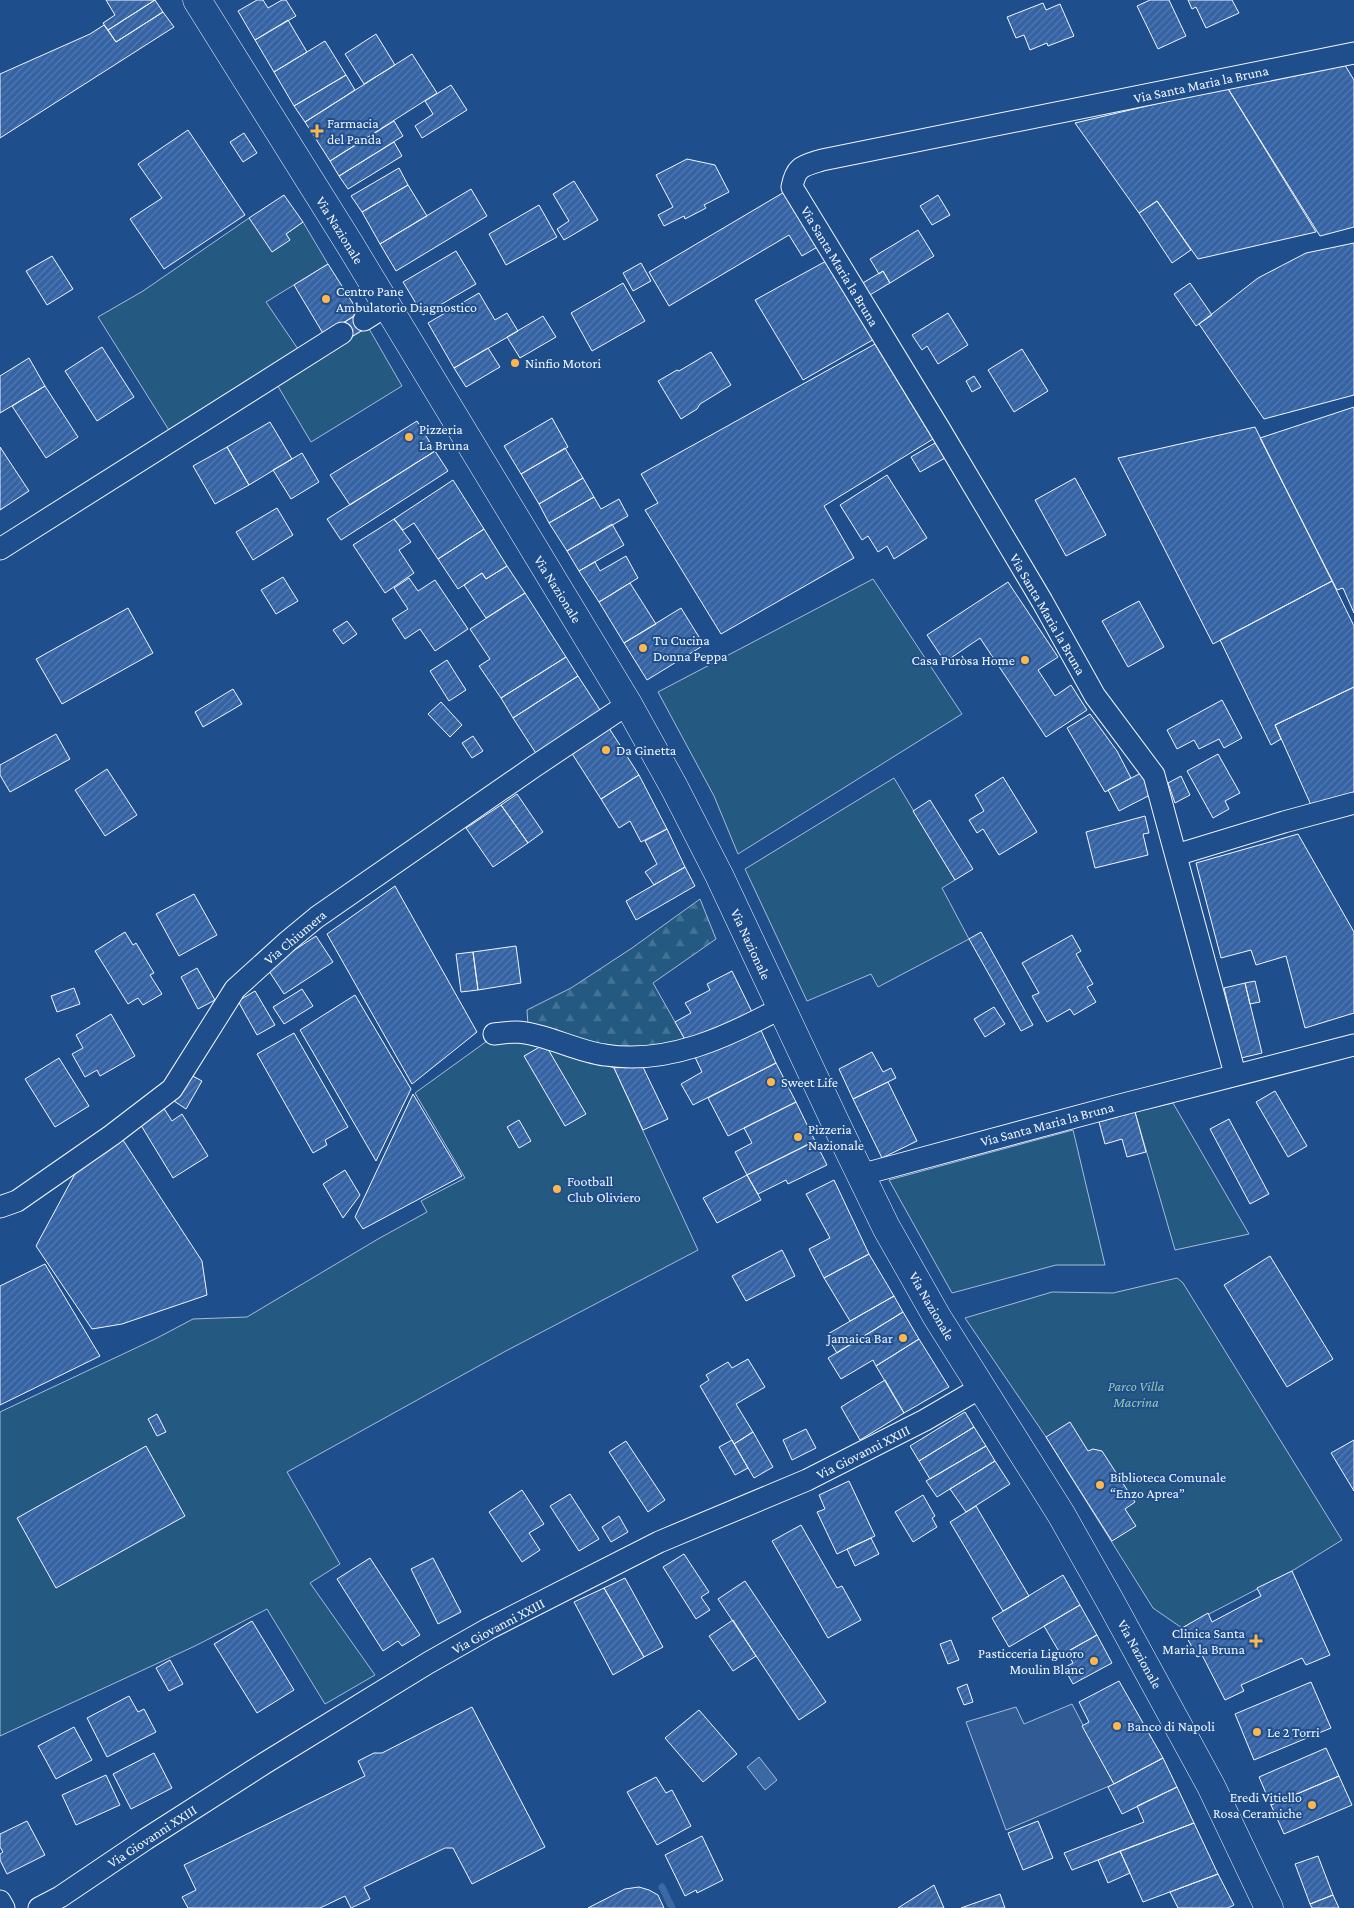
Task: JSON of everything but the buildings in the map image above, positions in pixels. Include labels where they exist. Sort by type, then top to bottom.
[{"type":"main road","name":"Via Nazionale","points":[[198,0],[349,243],[375,313],[628,704],[674,787],[719,875],[886,1227],[980,1388],[1060,1514],[1165,1698],[1211,1786],[1269,1908]]},
{"type":"street","name":"Via Santa Maria la Bruna","points":[[1235,1074],[1154,776],[1095,696],[1042,601],[792,186],[794,174],[802,166],[822,160],[1354,52]]},
{"type":"street","points":[[0,549],[342,334]]},
{"type":"street","name":"Via Chiumera","points":[[0,1207],[17,1201],[48,1180],[172,1089],[235,990],[288,940],[317,917],[628,704]]},
{"type":"street","points":[[1176,855],[1354,803]]},
{"type":"street","points":[[494,1034],[516,1032],[542,1037],[604,1055],[629,1057],[656,1056],[700,1046],[781,1008]]},
{"type":"street","name":"Via Santa Maria la Bruna","points":[[860,1175],[1235,1074],[1354,1046]]},
{"type":"street","name":"Via Giovanni XXIII","points":[[39,1908],[60,1897],[146,1839],[265,1764],[428,1663],[488,1629],[658,1542],[807,1480],[925,1420],[980,1388]]},
{"type":"street","points":[[0,1901],[4,1908]]},
{"type":"green space","points":[[249,218],[290,240],[286,234],[303,222],[328,264],[266,302],[300,352],[172,435],[98,317],[143,291]]},
{"type":"green space","points":[[368,327],[402,386],[311,442],[276,383]]},
{"type":"green space","points":[[873,579],[962,714],[738,854],[714,796],[658,692]]},
{"type":"green space","points":[[894,778],[955,880],[942,888],[969,939],[878,987],[871,974],[807,1001],[745,869]]},
{"type":"green space","points":[[700,899],[716,939],[653,983],[687,1043],[653,1051],[607,1047],[528,1025],[527,1010],[571,988],[632,948]]},
{"type":"green space","points":[[487,1041],[545,1044],[614,1068],[698,1250],[504,1352],[287,1472],[340,1564],[310,1583],[375,1675],[325,1704],[267,1609],[195,1646],[0,1736],[0,1412],[193,1319],[247,1317],[427,1212],[421,1201],[465,1178],[415,1093]]},
{"type":"green space","points":[[1173,1103],[1249,1234],[1175,1250],[1135,1112]]},
{"type":"green space","points":[[1073,1130],[1105,1265],[1056,1265],[952,1293],[889,1180]]},
{"type":"green space","name":"Parco Villa Macrina","points":[[1177,1278],[1183,1283],[1342,1540],[1292,1571],[1182,1628],[1153,1608],[1046,1437],[965,1318],[1052,1292],[1113,1293]]},
{"type":"shaded area","points":[[1072,1704],[1114,1784],[1006,1830],[966,1722],[1016,1707],[1024,1724]]},
{"type":"shaded area","points":[[759,1757],[777,1780],[765,1790],[747,1767]]},
{"type":"waterway","points":[[662,1887],[672,1908]]},
{"type":"place","name":"Farmacia del Panda","points":[[317,131]]},
{"type":"place","name":"Centro Pane Ambulatorio Diagnostico","points":[[326,299]]},
{"type":"place","name":"Ninfio Motori","points":[[515,363]]},
{"type":"place","name":"Pizzeria La Bruna","points":[[409,437]]},
{"type":"place","name":"Tu Cucina Donna Peppa","points":[[643,648]]},
{"type":"place","name":"Casa Puròsa Home","points":[[1025,660]]},
{"type":"place","name":"Da Ginetta","points":[[606,750]]},
{"type":"place","name":"Sweet Life","points":[[771,1082]]},
{"type":"place","name":"Pizzeria Nazionale","points":[[798,1137]]},
{"type":"place","name":"Football Club Oliviero","points":[[557,1189]]},
{"type":"place","name":"Jamaica Bar","points":[[903,1338]]},
{"type":"place","name":"Biblioteca Comunale “Enzo Aprea”","points":[[1100,1485]]},
{"type":"place","name":"Clinica Santa Maria la Bruna","points":[[1256,1641]]},
{"type":"place","name":"Pasticceria Liguoro Moulin Blanc","points":[[1094,1661]]},
{"type":"place","name":"Banco di Napoli","points":[[1117,1726]]},
{"type":"place","name":"Le 2 Torri","points":[[1257,1732]]},
{"type":"place","name":"Eredi Vitiello Rosa Ceramiche","points":[[1312,1805]]}]
